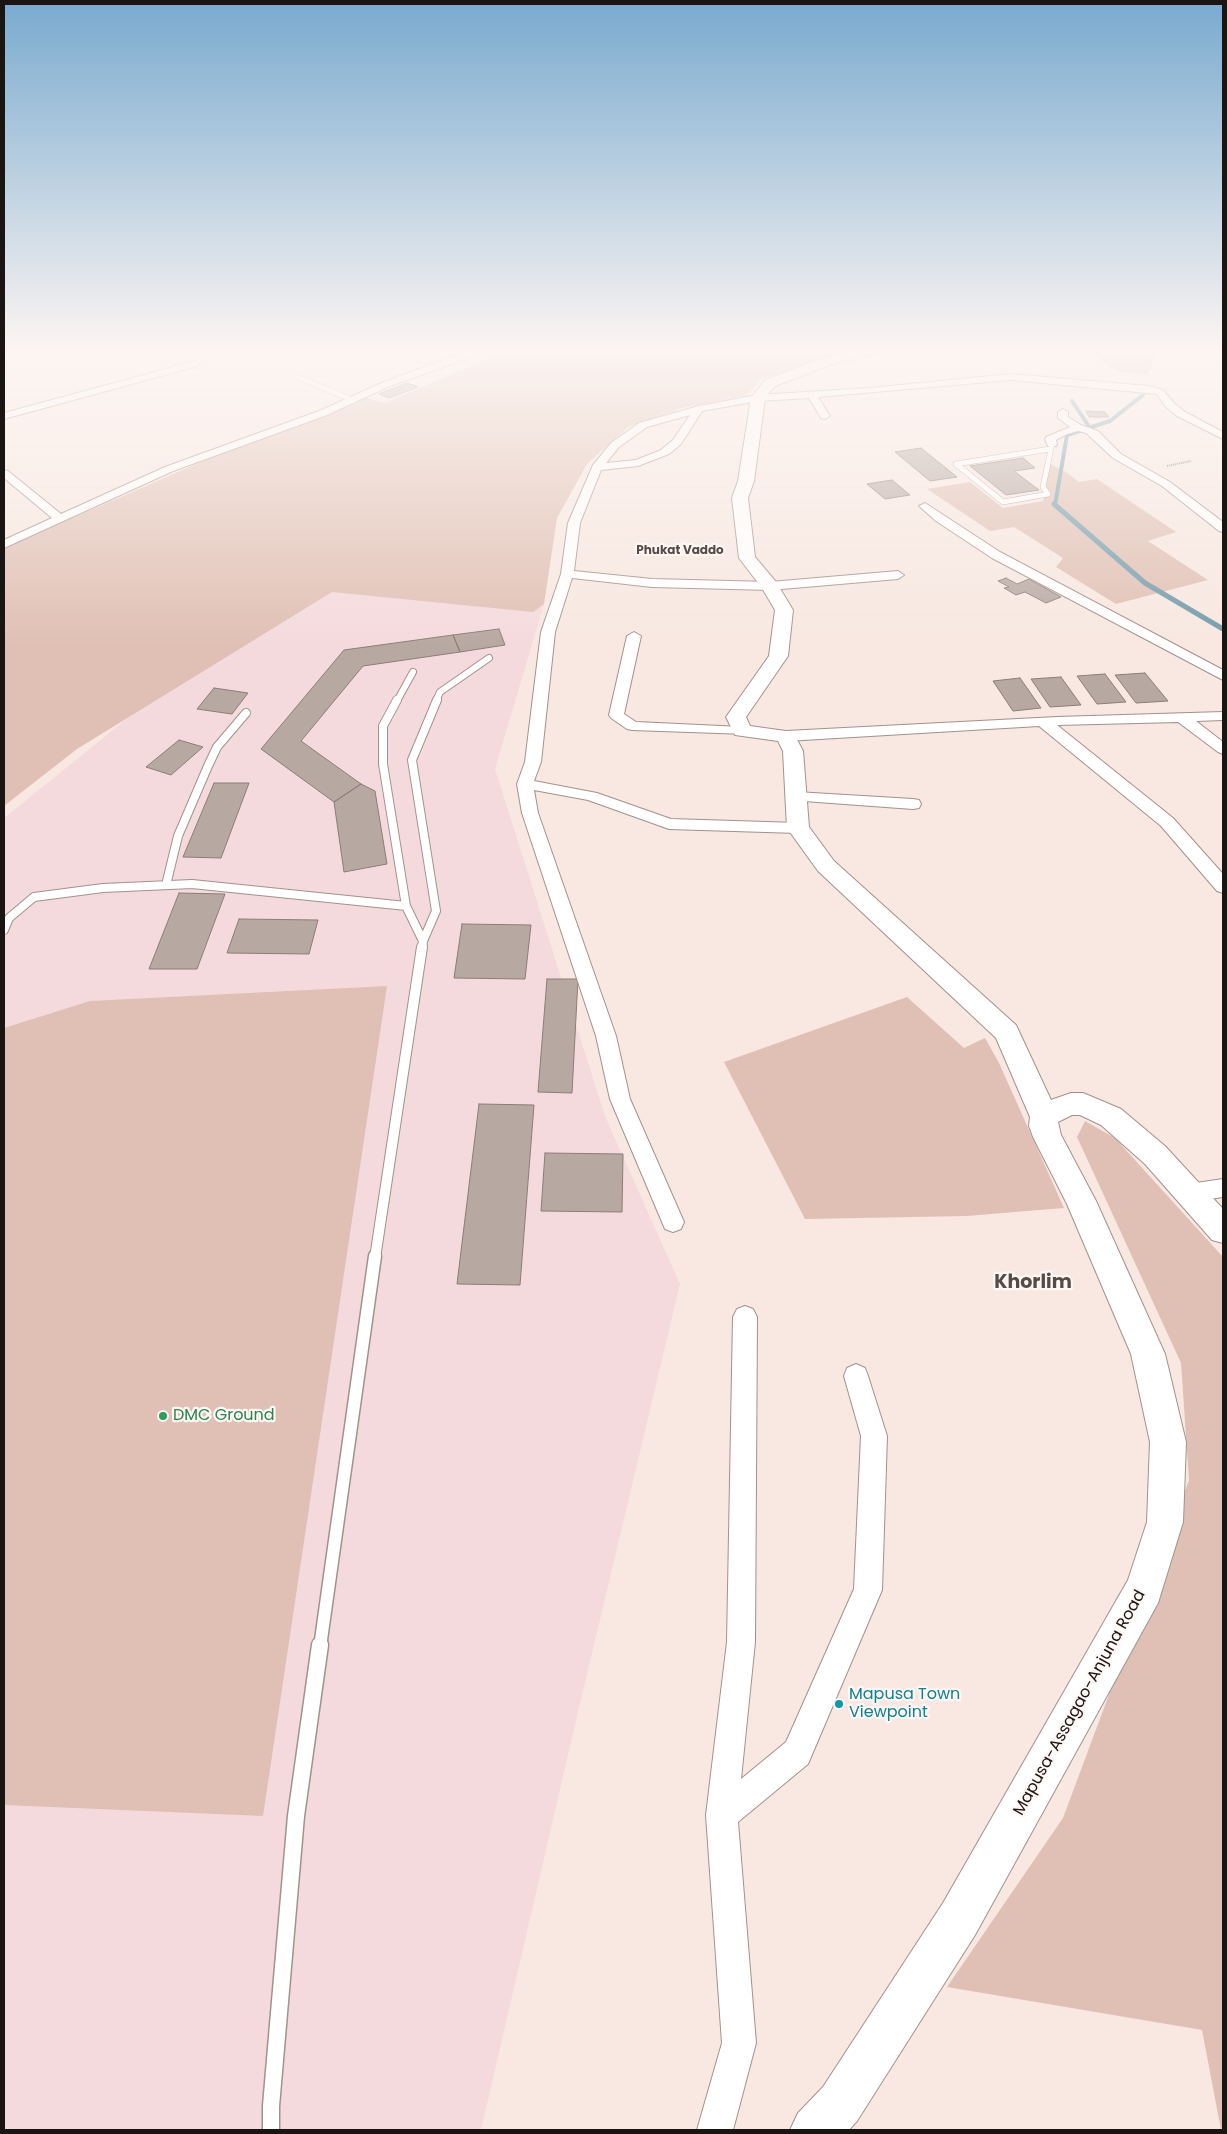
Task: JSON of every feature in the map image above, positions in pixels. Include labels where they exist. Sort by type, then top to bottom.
[{"type":"street","points":[[4,544],[169,469],[228,448]]},
{"type":"street","points":[[613,448],[598,467],[574,523],[567,574],[548,632],[533,762],[525,784],[530,812],[606,1036],[620,1099],[673,1222]]},
{"type":"street","points":[[598,467],[638,463],[665,452],[670,448]]},
{"type":"street","points":[[742,731],[736,717],[778,656],[784,610],[770,586],[747,558],[740,498],[746,481],[751,448]]},
{"type":"street","points":[[1109,448],[1117,456],[1166,484],[1223,528]]},
{"type":"street","points":[[4,473],[60,519]]},
{"type":"street","points":[[925,506],[940,519],[996,555],[1223,676]]},
{"type":"street","points":[[567,574],[652,583],[770,586],[898,575]]},
{"type":"street","points":[[634,636],[616,715],[632,726],[742,731],[786,736],[1043,722],[1223,716]]},
{"type":"street","points":[[1181,717],[1223,749]]},
{"type":"street","points":[[1043,722],[1167,822],[1223,887]]},
{"type":"street","points":[[525,784],[591,796],[669,824],[798,828],[794,751],[786,736]]},
{"type":"street","points":[[796,797],[913,804]]},
{"type":"street","name":"Mapusa-Assagao-Anjuna Road","points":[[798,828],[826,866],[1007,1032],[1044,1117],[1043,1126],[1047,1136],[1081,1201],[1148,1354],[1168,1442],[1165,1522],[1144,1590],[959,1919],[840,2104],[815,2130]]},
{"type":"street","points":[[1044,1117],[1051,1111],[1071,1104],[1083,1104],[1111,1117],[1156,1155],[1206,1190],[1223,1230]]},
{"type":"street","points":[[715,2130],[739,2043],[722,1815],[741,1642],[745,1317]]},
{"type":"street","points":[[722,1815],[797,1754],[868,1590],[874,1436],[856,1376]]},
{"type":"lane","points":[[1043,448],[956,464],[1003,502],[1048,494],[1043,487],[1051,448]]},
{"type":"lane","points":[[271,2130],[271,2106],[296,1816],[393,1131],[423,941],[436,911],[412,760],[440,692],[489,658]]},
{"type":"lane","points":[[413,672],[383,726],[383,764],[406,906],[423,941]]},
{"type":"lane","points":[[166,885],[178,836],[208,766],[217,747],[246,713]]},
{"type":"lane","points":[[4,930],[9,918],[34,896],[103,888],[192,884],[406,906]]},
{"type":"shaded area","points":[[238,448],[605,448],[587,464],[557,518],[544,604],[533,612],[332,592],[77,749],[4,806],[4,548],[196,464]]},
{"type":"shaded area","points":[[1048,463],[1066,472],[1079,482],[1097,479],[1176,532],[1148,541],[1208,580],[1116,604],[1056,567],[1063,558],[1014,527],[990,531],[927,489],[970,482],[1003,508],[1043,501]]},
{"type":"shaded area","points":[[316,582],[492,584],[544,604],[495,769],[605,1116],[680,1284],[481,2130],[4,2130],[4,818],[191,667]]},
{"type":"shaded area","name":"DMC Ground","points":[[387,986],[263,1816],[4,1805],[4,1028],[90,1001]]},
{"type":"shaded area","points":[[907,997],[964,1048],[985,1038],[999,1063],[1064,1208],[967,1216],[805,1219],[724,1062]]},
{"type":"shaded area","points":[[1085,1121],[1115,1138],[1223,1257],[1223,2130],[1221,2130],[1202,2030],[947,1987],[1063,1818],[1189,1480],[1181,1363],[1077,1137]]},
{"type":"building","points":[[921,448],[957,477],[930,481],[895,452]]},
{"type":"building","points":[[1023,458],[1035,468],[1014,471],[1039,490],[1006,495],[970,466]]},
{"type":"building","points":[[892,480],[910,495],[885,499],[867,484]]},
{"type":"building","points":[[1006,578],[1017,584],[1029,579],[1061,597],[1046,603],[1025,592],[1016,595],[1004,588],[1009,587],[998,581]]},
{"type":"building","points":[[499,629],[505,645],[460,652],[453,635]]},
{"type":"building","points":[[453,635],[460,652],[363,666],[301,741],[361,784],[334,802],[261,749],[344,650]]},
{"type":"building","points":[[1145,673],[1168,701],[1136,703],[1115,675]]},
{"type":"building","points":[[1105,674],[1126,702],[1097,704],[1077,676]]},
{"type":"building","points":[[1061,677],[1081,705],[1050,707],[1031,679]]},
{"type":"building","points":[[1020,678],[1041,708],[1013,711],[993,681]]},
{"type":"building","points":[[214,688],[248,693],[232,714],[197,709]]},
{"type":"building","points":[[179,740],[203,747],[171,775],[146,767]]},
{"type":"building","points":[[214,783],[249,783],[221,858],[183,857]]},
{"type":"building","points":[[361,784],[375,791],[387,864],[344,872],[334,802]]},
{"type":"building","points":[[179,893],[225,894],[197,969],[149,969]]},
{"type":"building","points":[[239,919],[318,920],[309,954],[227,953]]},
{"type":"building","points":[[462,924],[531,925],[525,979],[454,978]]},
{"type":"building","points":[[547,979],[578,979],[572,1093],[538,1092]]},
{"type":"building","points":[[479,1104],[534,1105],[520,1285],[457,1284]]},
{"type":"building","points":[[545,1153],[623,1154],[622,1212],[541,1211]]},
{"type":"waterway","points":[[1055,505],[1065,448]]},
{"type":"waterway","points":[[1055,505],[1145,583],[1223,629]]},
{"type":"place","name":"DMC Ground","points":[[163,1416]]},
{"type":"place","name":"Mapusa Town Viewpoint","points":[[839,1704]]},
{"type":"district","name":"Phukat Vaddo","points":[[680,551]]},
{"type":"district","name":"Khorlim","points":[[1033,1283]]}]
